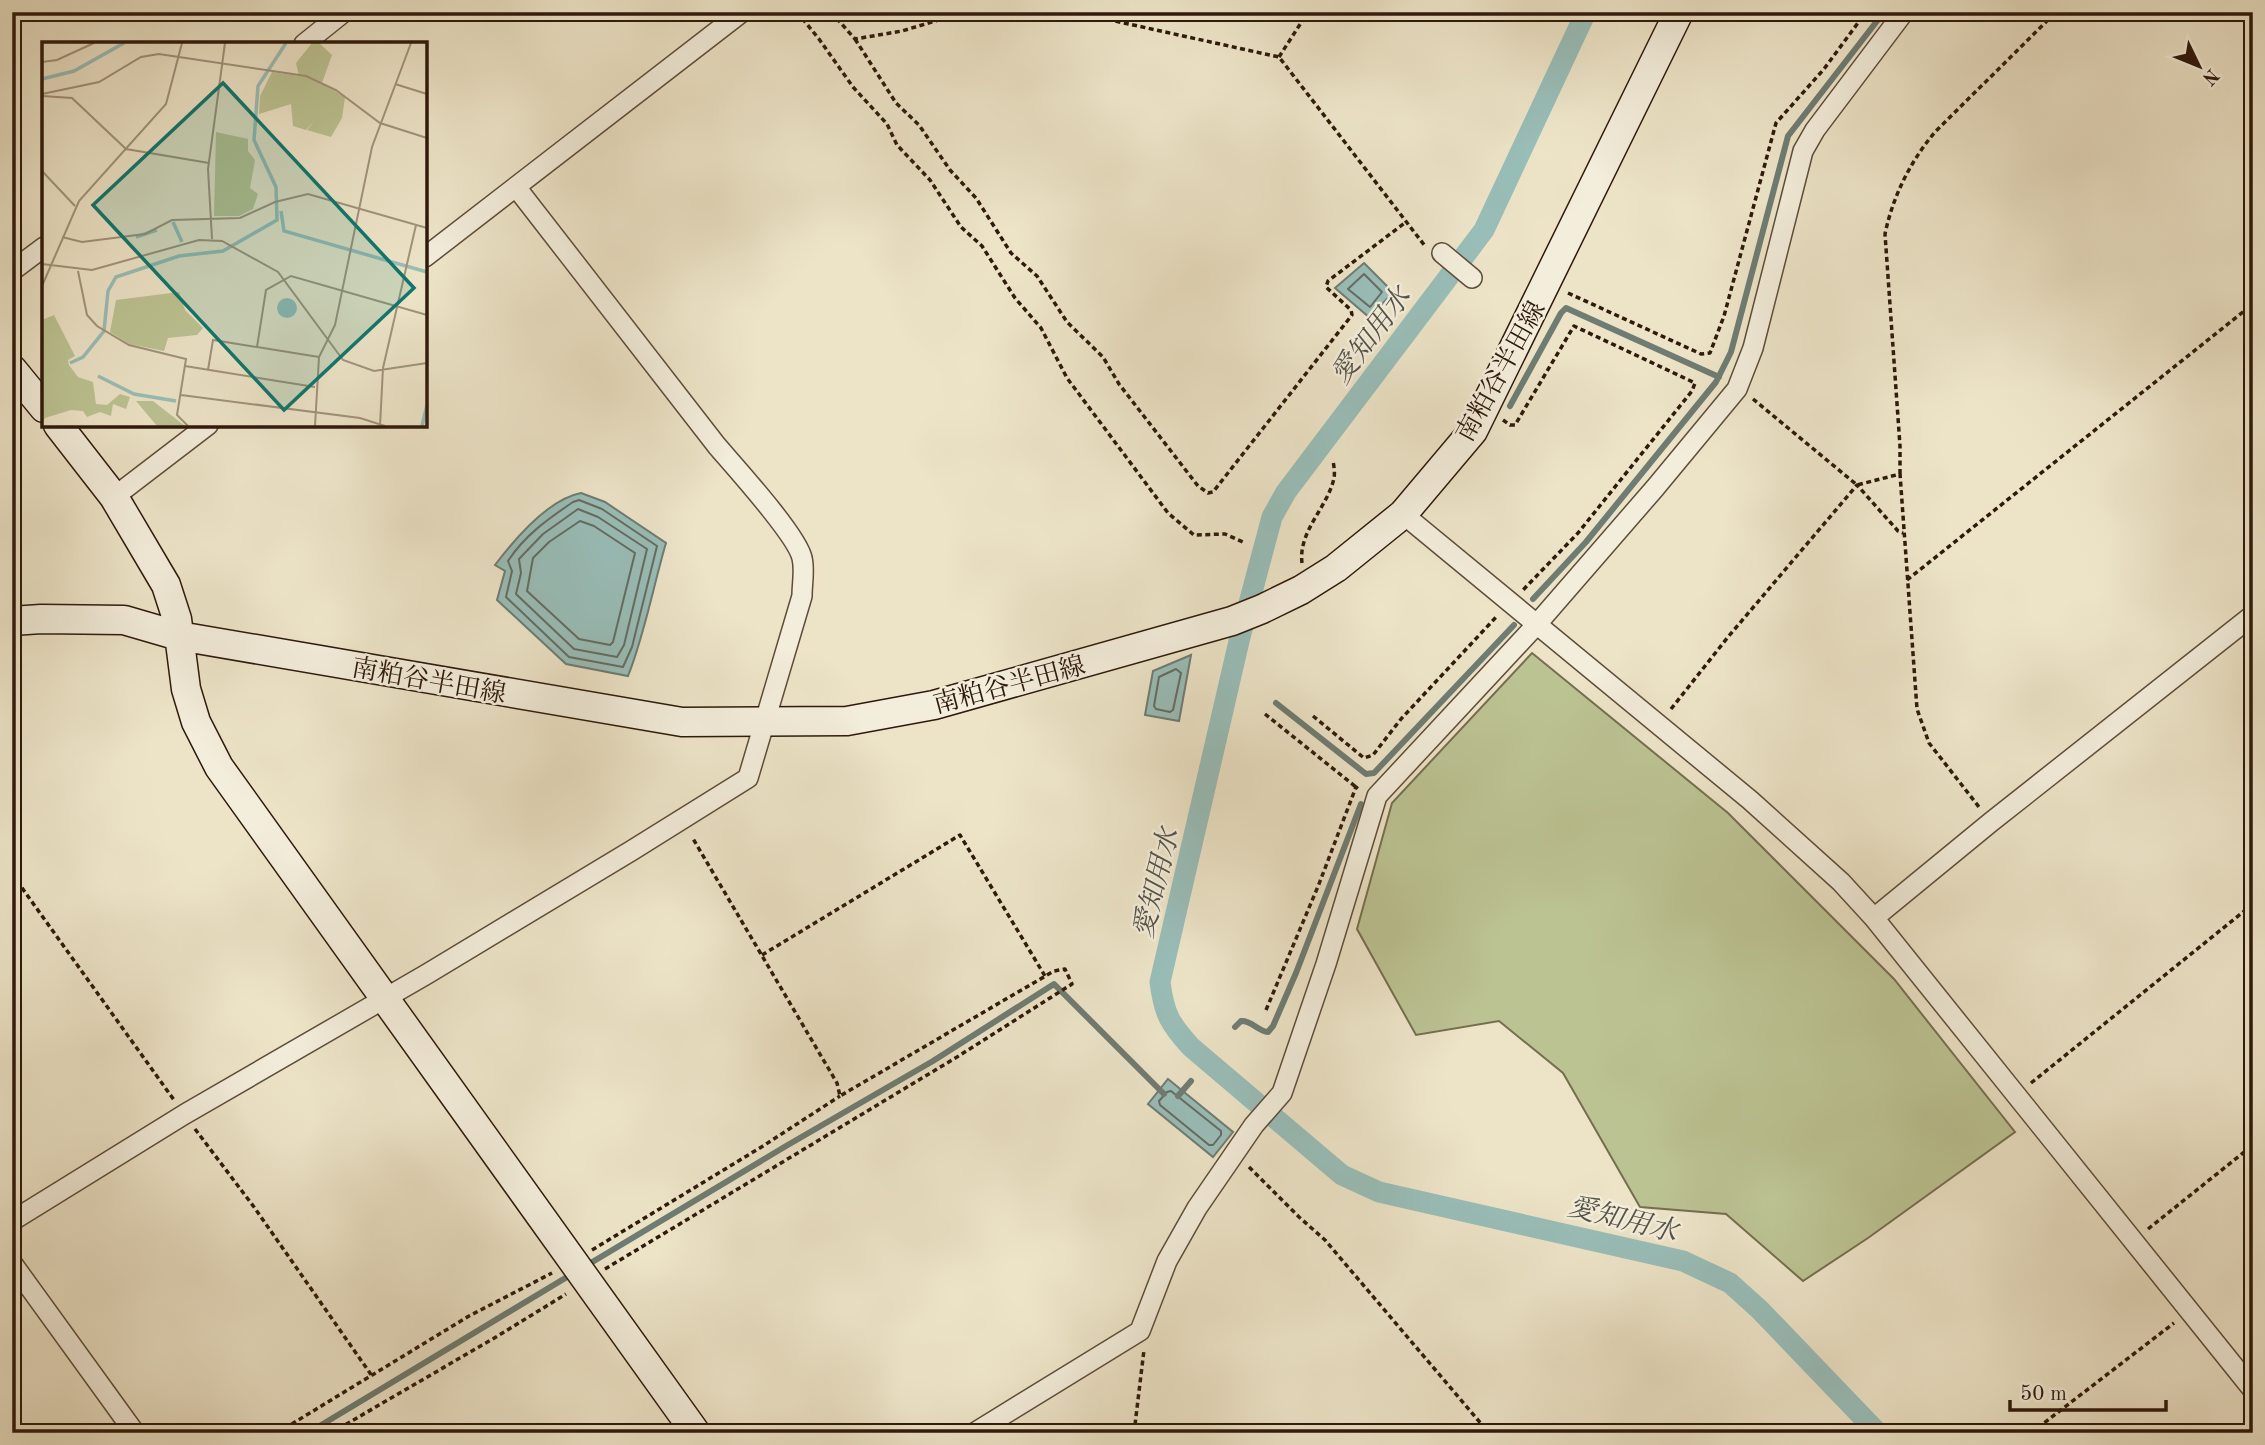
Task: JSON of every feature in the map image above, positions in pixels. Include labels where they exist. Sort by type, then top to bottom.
[{"type":"main road","name":"南粕谷半田線","points":[[12,621],[124,620],[179,636],[682,722],[847,721],[934,705],[1232,621],[1262,609],[1336,568],[1403,514],[1473,431],[1679,12]]},
{"type":"main road","points":[[12,369],[42,406]]},
{"type":"main road","points":[[60,427],[114,498],[166,584],[177,619],[186,689],[196,722],[219,767],[696,1433]]},
{"type":"street","points":[[306,42],[344,12]]},
{"type":"street","points":[[427,255],[742,12]]},
{"type":"street","points":[[974,1433],[1140,1331],[1167,1261],[1197,1208],[1254,1125],[1282,1093],[1326,964],[1377,796],[1537,624],[1738,387],[1753,348],[1803,150],[1815,130],[1904,12]]},
{"type":"street","points":[[12,1221],[185,1114],[427,974],[748,778],[802,596],[802,555],[790,536],[516,187]]},
{"type":"street","points":[[12,271],[42,248]]},
{"type":"street","points":[[1442,253],[1472,278]]},
{"type":"street","points":[[114,498],[205,427]]},
{"type":"street","points":[[1403,514],[1750,800],[1841,882],[1874,918],[2253,1390]]},
{"type":"street","points":[[1874,918],[2253,615]]},
{"type":"street","points":[[12,1263],[135,1433]]},
{"type":"path","points":[[797,12],[820,39],[853,87],[887,124],[897,145],[930,180],[961,227],[982,246],[1015,298],[1041,328],[1067,378],[1168,513],[1194,535],[1225,534],[1243,542]]},
{"type":"path","points":[[831,12],[855,39],[896,103],[919,125],[950,170],[976,198],[1011,253],[1037,276],[1067,322],[1103,357],[1119,384],[1198,486],[1208,493],[1213,492],[1352,315],[1351,310],[1326,287],[1328,281],[1406,222]]},
{"type":"path","points":[[855,39],[902,31],[965,12]]},
{"type":"path","points":[[1073,12],[1279,57],[1425,246],[1442,253]]},
{"type":"path","points":[[1279,57],[1308,12]]},
{"type":"path","points":[[1548,281],[1701,354],[1710,353],[1724,316],[1776,123],[1824,69],[1866,12]]},
{"type":"path","points":[[1991,822],[1929,743],[1917,709],[1885,234],[1889,214],[1905,175],[1921,149],[2056,12]]},
{"type":"path","points":[[1907,580],[2253,304]]},
{"type":"path","points":[[1313,716],[1364,758],[1373,755],[1401,719],[1578,533],[1692,391],[1695,383],[1574,326],[1515,425],[1510,425],[1484,408]]},
{"type":"path","points":[[1738,387],[1857,485],[1898,531],[1904,534]]},
{"type":"path","points":[[1313,583],[1302,566],[1301,556],[1306,536],[1334,478],[1334,461]]},
{"type":"path","points":[[1658,725],[1728,637],[1857,485],[1900,474]]},
{"type":"path","points":[[1265,714],[1375,801]]},
{"type":"path","points":[[1266,1010],[1356,788]]},
{"type":"path","points":[[331,1433],[496,1337],[581,1274],[957,1057],[1072,984],[1065,969],[1045,976],[840,1096],[837,1083],[681,820]]},
{"type":"path","points":[[762,955],[960,835],[1045,976]]},
{"type":"path","points":[[2016,1095],[2253,904]]},
{"type":"path","points":[[2134,1241],[2253,1145]]},
{"type":"path","points":[[1233,1155],[1251,1168],[1325,1240],[1489,1433]]},
{"type":"path","points":[[2031,1433],[2189,1311]]},
{"type":"path","points":[[1134,1433],[1145,1344],[1140,1331]]},
{"type":"path","points":[[2238,1433],[2253,1419]]},
{"type":"green space","points":[[1532,653],[1728,813],[1894,979],[2015,1132],[1868,1238],[1803,1281],[1726,1214],[1640,1207],[1563,1073],[1499,1021],[1416,1035],[1357,929],[1392,803]]},
{"type":"water","points":[[1364,263],[1393,292],[1370,318],[1335,288]]},
{"type":"water","points":[[581,493],[605,502],[666,543],[628,676],[566,664],[497,600],[505,571],[495,565],[533,522],[557,503]]},
{"type":"water","points":[[1191,655],[1179,721],[1145,715],[1153,671]]},
{"type":"water","points":[[1168,1079],[1233,1132],[1213,1157],[1148,1104]]},
{"type":"waterway","name":"愛知用水","points":[[1586,12],[1484,230],[1286,492],[1272,517],[1240,637],[1160,982],[1162,993],[1169,1018],[1191,1047],[1342,1175],[1379,1192],[1683,1261],[1730,1283],[1760,1310],[1878,1433]]},
{"type":"waterway","points":[[1533,599],[1586,542],[1716,382],[1731,352],[1788,136],[1884,12]]},
{"type":"waterway","points":[[1510,406],[1566,308],[1719,377]]},
{"type":"waterway","points":[[1276,703],[1366,774],[1374,773],[1514,625]]},
{"type":"waterway","points":[[1235,1027],[1245,1021],[1268,1032],[1273,1026],[1361,804]]},
{"type":"waterway","points":[[584,1267],[933,1061],[1054,984],[1164,1094]]},
{"type":"waterway","points":[[1178,1096],[1191,1081]]},
{"type":"waterway","points":[[308,1433],[572,1274]]}]
